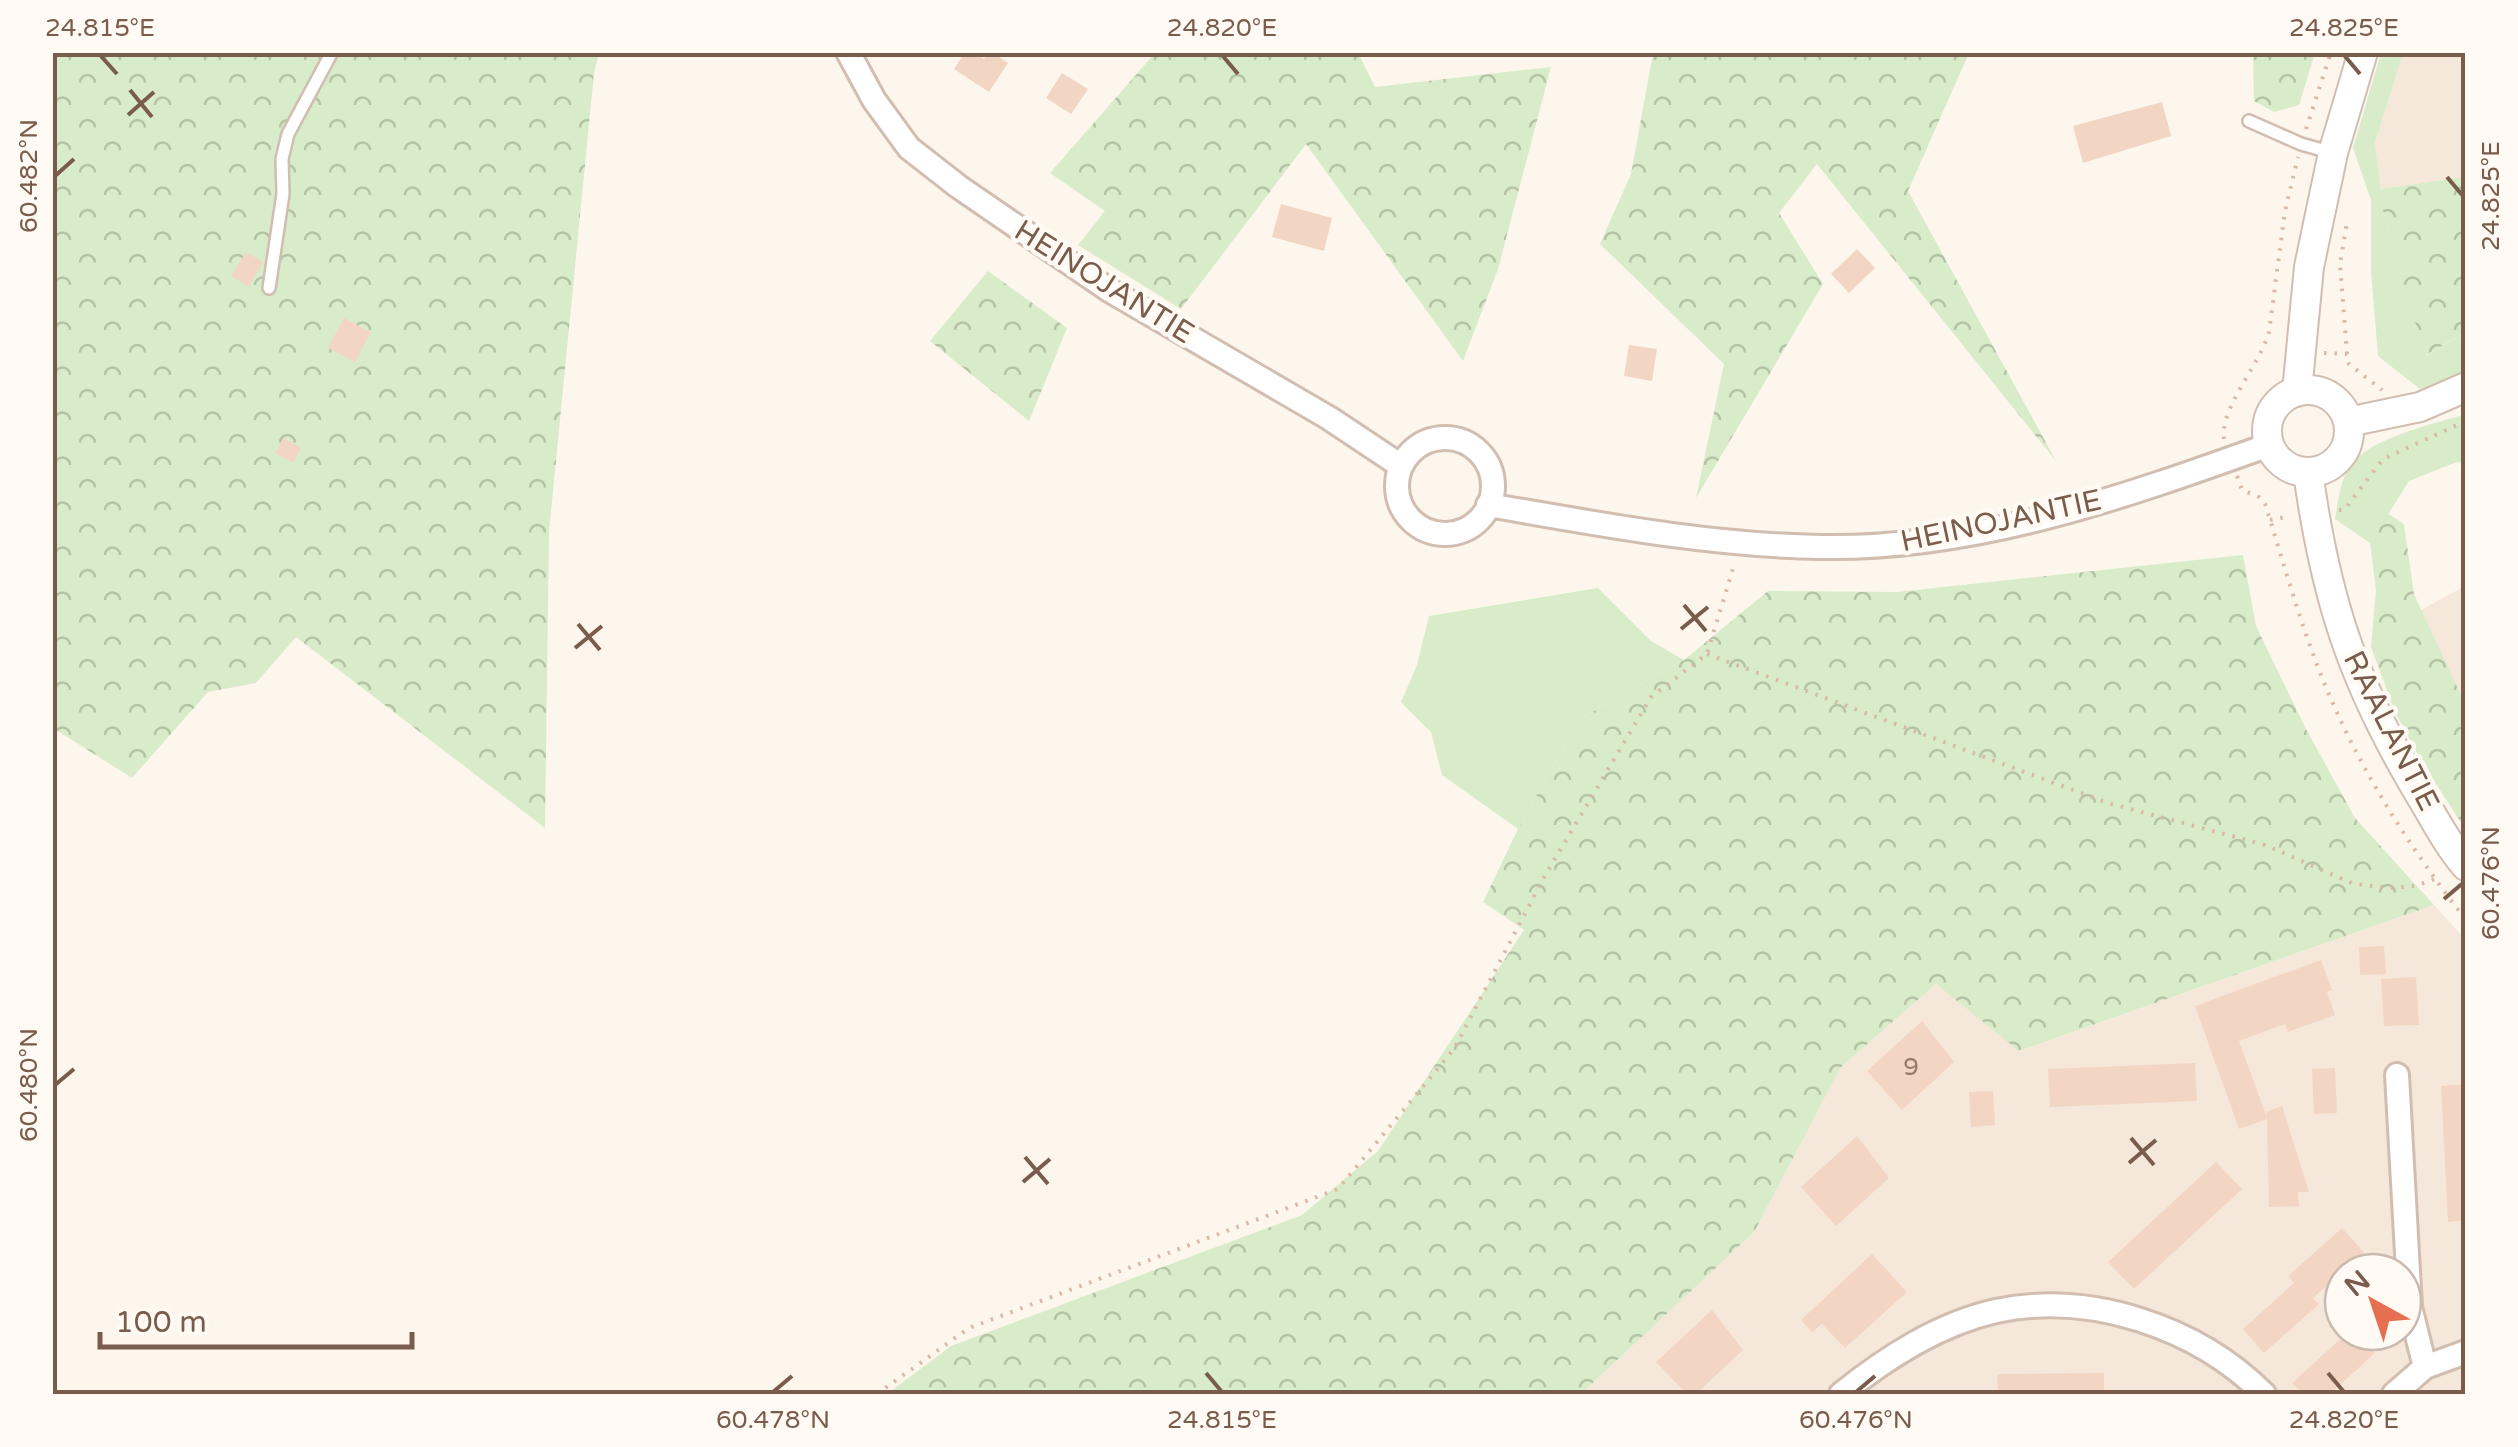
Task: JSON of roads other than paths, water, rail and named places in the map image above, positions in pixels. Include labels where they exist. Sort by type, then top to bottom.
[{"type":"street","name":"HEINOJANTIE","points":[[848,52],[874,100],[910,148],[958,186],[1109,290],[1329,418],[1402,466]]},
{"type":"street","points":[[2297,392],[2310,267],[2332,152],[2363,52]]},
{"type":"street","points":[[2348,422],[2420,407],[2466,387]]},
{"type":"street","points":[[2297,392],[2324,394],[2336,401],[2348,422],[2348,438],[2337,460],[2328,468],[2308,472],[2282,463],[2266,434],[2278,403],[2297,392]]},
{"type":"street","points":[[1437,439],[1467,443],[1480,452],[1493,480],[1488,506],[1475,524],[1461,531],[1429,531],[1404,511],[1398,497],[1402,466],[1410,454],[1437,439]]},
{"type":"street","name":"HEINOJANTIE","points":[[1488,506],[1696,540],[1822,547],[1897,544],[1975,533],[2077,510],[2269,445]]},
{"type":"street","name":"RAALANTIE","points":[[2308,472],[2330,597],[2357,677],[2391,745],[2466,866]]},
{"type":"street","points":[[2398,1075],[2410,1307],[2425,1367]]},
{"type":"street","points":[[1841,1394],[1875,1367],[1947,1328],[1996,1311],[2042,1306],[2093,1309],[2140,1320],[2182,1336],[2210,1351],[2264,1394]]},
{"type":"street","points":[[2394,1394],[2425,1367],[2466,1352]]},
{"type":"lane","points":[[269,288],[288,134],[332,52]]},
{"type":"lane","points":[[2249,121],[2300,144],[2332,152]]}]
